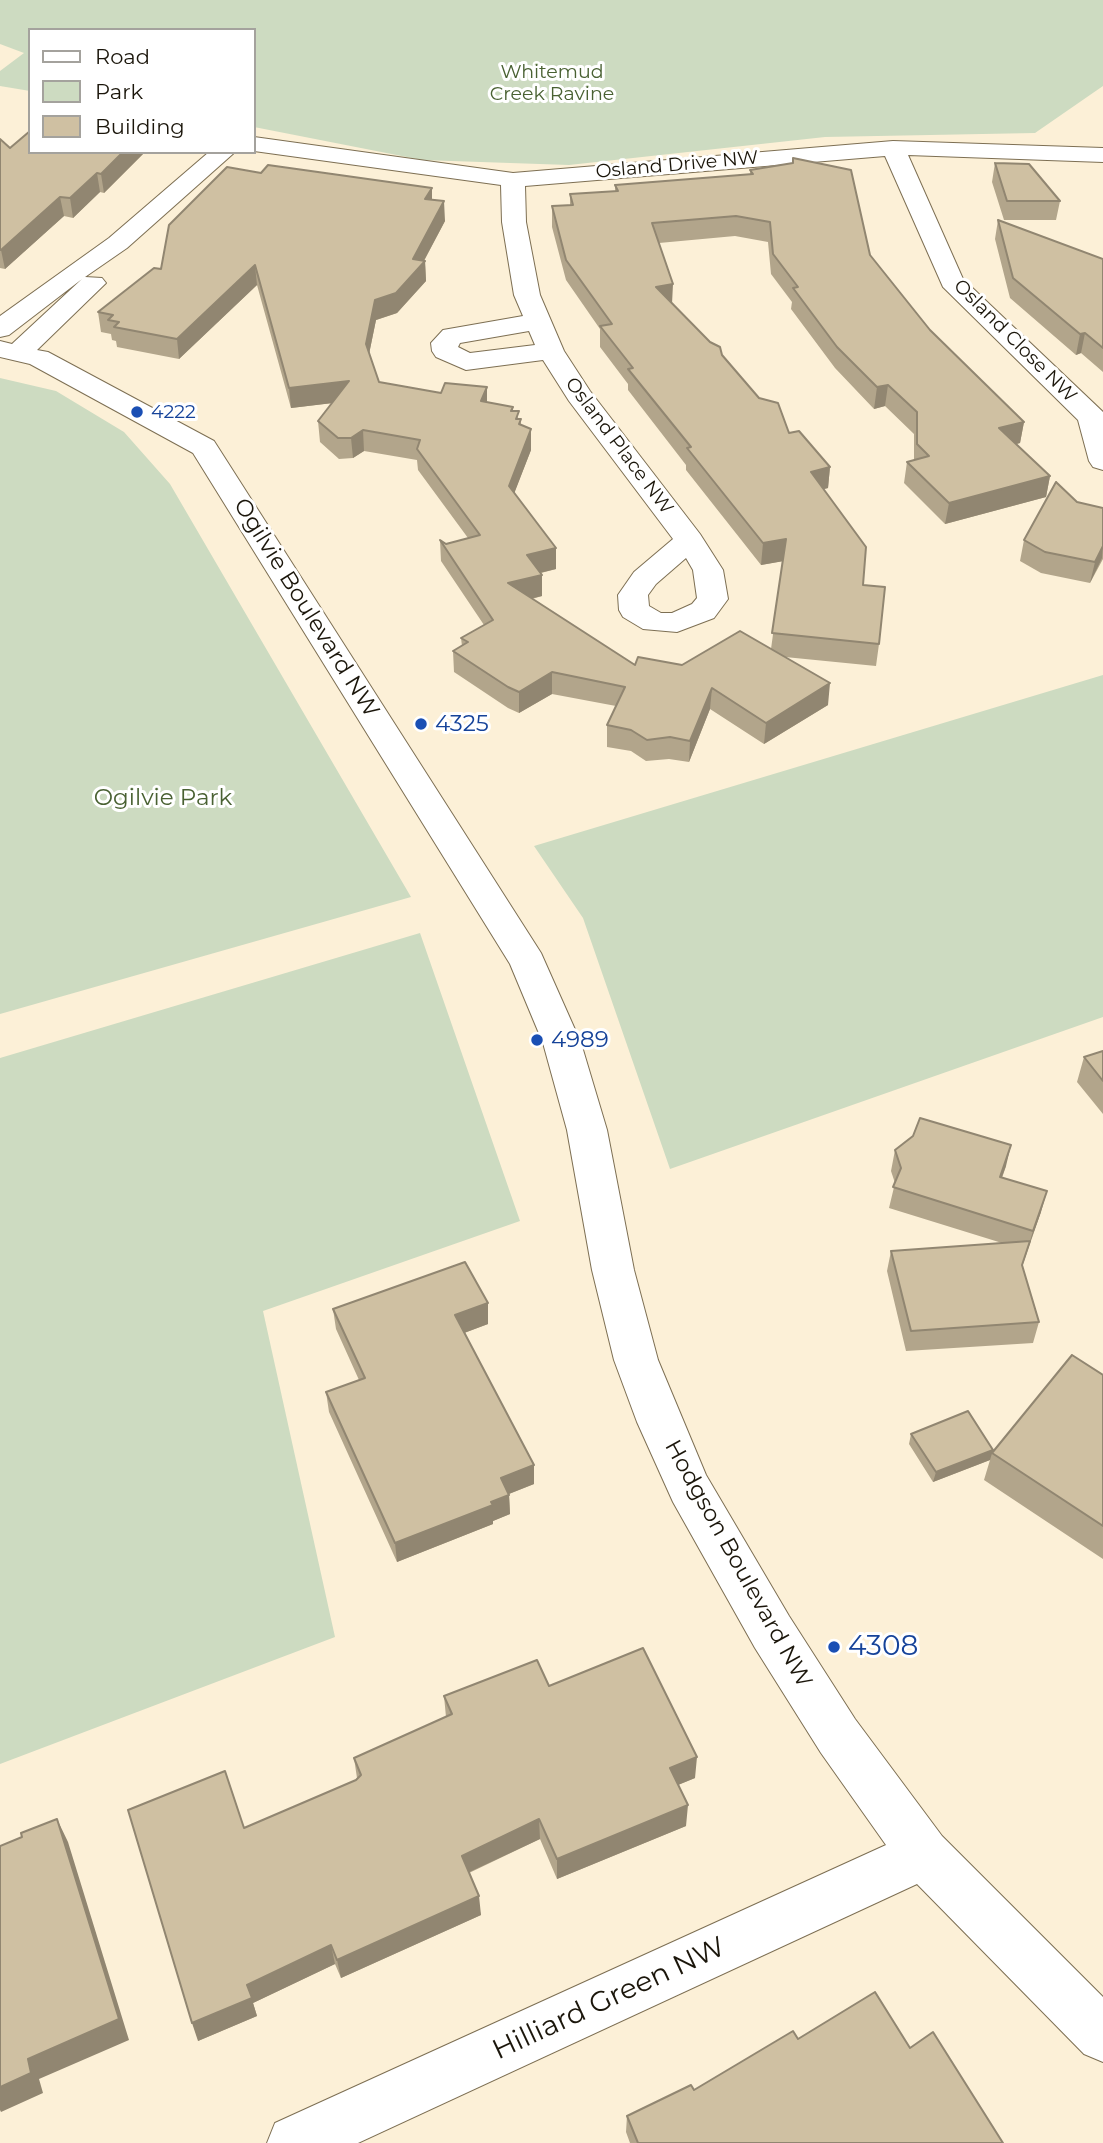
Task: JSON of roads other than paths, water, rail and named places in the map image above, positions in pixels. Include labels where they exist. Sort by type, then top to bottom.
[{"type":"street","name":"Osland Drive NW","points":[[256,144],[513,180],[893,148],[1103,155]]},
{"type":"street","name":"Osland Close NW","points":[[893,148],[952,282],[1097,420],[1103,461]]},
{"type":"street","points":[[6,344],[95,280],[118,243],[221,154]]},
{"type":"street","name":"Osland Place NW","points":[[513,180],[514,222],[527,295],[551,351],[595,417],[689,540]]},
{"type":"street","points":[[537,322],[452,336],[444,343],[445,351],[466,362],[551,351]]},
{"type":"street","name":"Ogilvie Boulevard NW","points":[[6,344],[38,358],[204,447],[528,962]]},
{"type":"street","name":"Hodgson Boulevard NW","points":[[528,962],[562,1043],[580,1105],[613,1270],[636,1360],[659,1422],[689,1488],[772,1632],[838,1737],[924,1854],[1103,2035]]},
{"type":"street","name":"Hilliard Green NW","points":[[295,2143],[924,1854]]},
{"type":"place","name":"4222","points":[[137,412]]},
{"type":"place","name":"4325","points":[[421,724]]},
{"type":"place","name":"4989","points":[[537,1040]]},
{"type":"place","name":"4308","points":[[834,1647]]},
{"type":"park label","name":"Whitemud Creek Ravine","points":[[552,83]]},
{"type":"park label","name":"Ogilvie Park","points":[[163,798]]}]
